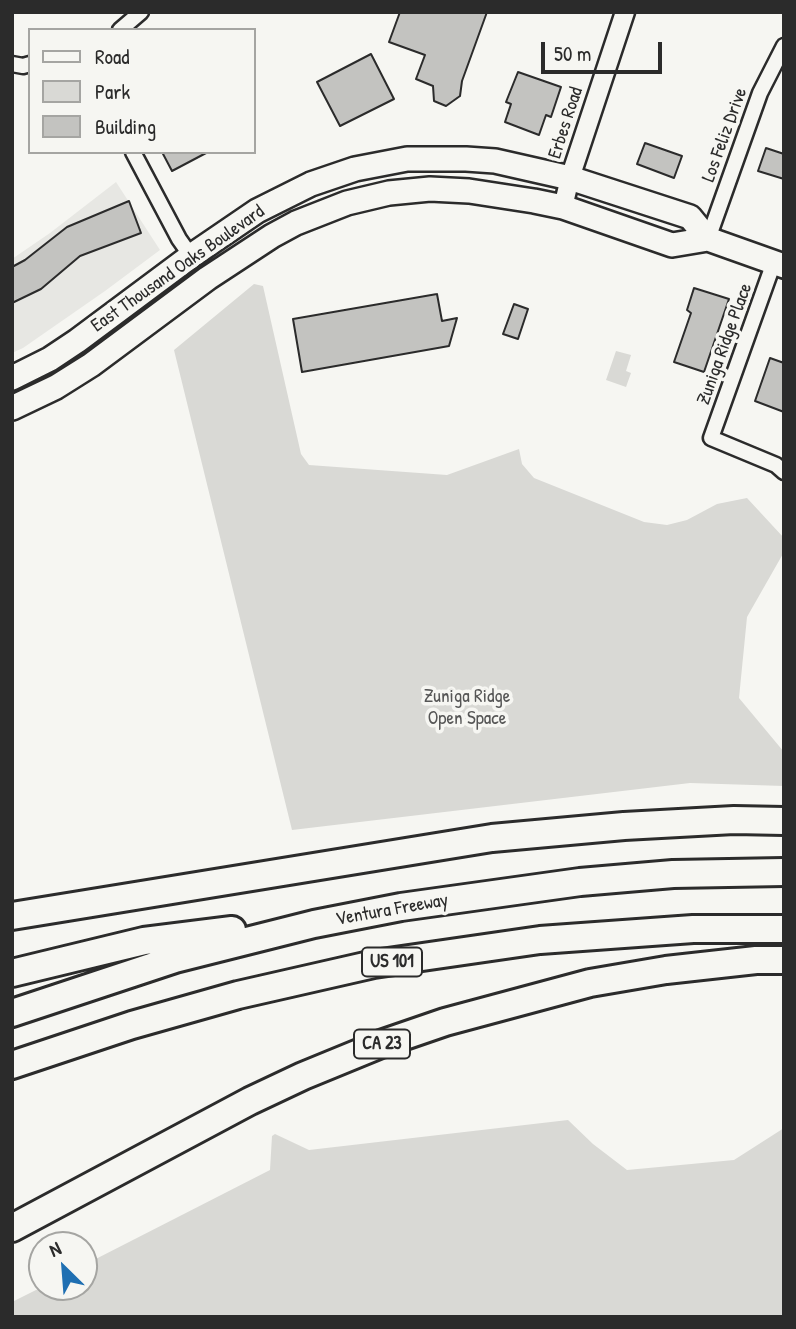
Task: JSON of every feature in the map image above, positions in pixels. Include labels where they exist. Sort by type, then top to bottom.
[{"type":"highway","points":[[12,916],[492,838],[624,826],[734,820],[784,821]]},
{"type":"highway","name":"Ventura Freeway","points":[[12,1013],[175,959],[314,924],[401,907],[580,882],[673,874],[784,872]]},
{"type":"highway","points":[[12,973],[144,940],[314,924]]},
{"type":"highway","name":"US 101","points":[[12,1065],[212,1002],[374,964],[540,940],[693,929],[784,929]]},
{"type":"highway","name":"CA 23","points":[[12,1228],[250,1101],[381,1044],[517,1002],[590,983],[666,970],[756,960],[784,960]]},
{"type":"main road","name":"East Thousand Oaks Boulevard","points":[[12,378],[50,359],[77,341],[237,224],[275,201],[311,184],[355,169],[407,159],[495,161],[570,178],[690,217],[708,239]]},
{"type":"main road","name":"East Thousand Oaks Boulevard","points":[[12,408],[57,387],[92,365],[208,278],[272,236],[296,223],[347,203],[389,193],[430,189],[469,191],[534,201],[563,207],[673,245],[708,239],[779,264]]},
{"type":"street","points":[[122,28],[141,12]]},
{"type":"street","name":"Erbes Road","points":[[563,207],[570,178],[625,12]]},
{"type":"street","name":"Los Feliz Drive","points":[[708,239],[760,93],[784,46]]},
{"type":"street","points":[[134,154],[179,239],[191,256]]},
{"type":"street","name":"Zuniga Ridge Place","points":[[779,264],[711,438],[776,465],[784,472]]},
{"type":"shaded area","points":[[116,182],[160,250],[105,291],[12,353],[12,259]]},
{"type":"green space","name":"Zuniga Ridge Open Space","points":[[254,284],[263,286],[301,454],[309,465],[447,475],[519,449],[522,464],[534,478],[644,522],[667,525],[687,520],[717,504],[747,498],[784,538],[784,552],[747,617],[739,698],[784,752],[784,786],[690,783],[292,830],[174,350]]},
{"type":"green space","points":[[616,351],[631,355],[626,371],[631,373],[626,387],[606,380]]},
{"type":"green space","points":[[568,1120],[593,1144],[627,1170],[734,1160],[784,1128],[784,1317],[12,1317],[12,1302],[28,1294],[28,1301],[98,1301],[98,1258],[270,1170],[272,1136],[275,1134],[309,1150]]},
{"type":"building","points":[[400,12],[487,12],[462,81],[460,96],[446,106],[434,101],[433,86],[416,79],[425,55],[389,42]]},
{"type":"building","points":[[371,54],[394,99],[340,126],[317,82]]},
{"type":"building","points":[[518,72],[561,87],[551,117],[546,115],[539,135],[505,122],[511,104],[506,102]]},
{"type":"building","points":[[645,143],[682,156],[674,178],[637,164]]},
{"type":"building","points":[[766,148],[784,154],[784,179],[758,171]]},
{"type":"building","points":[[163,154],[204,154],[172,171]]},
{"type":"building","points":[[129,201],[141,233],[80,256],[41,289],[12,303],[12,267],[67,227]]},
{"type":"building","points":[[694,288],[729,299],[704,372],[674,362],[691,313],[687,310]]},
{"type":"building","points":[[437,294],[442,321],[457,318],[449,346],[302,372],[293,319]]},
{"type":"building","points":[[514,304],[528,309],[518,339],[503,334]]},
{"type":"building","points":[[770,358],[784,363],[784,412],[755,401]]}]
